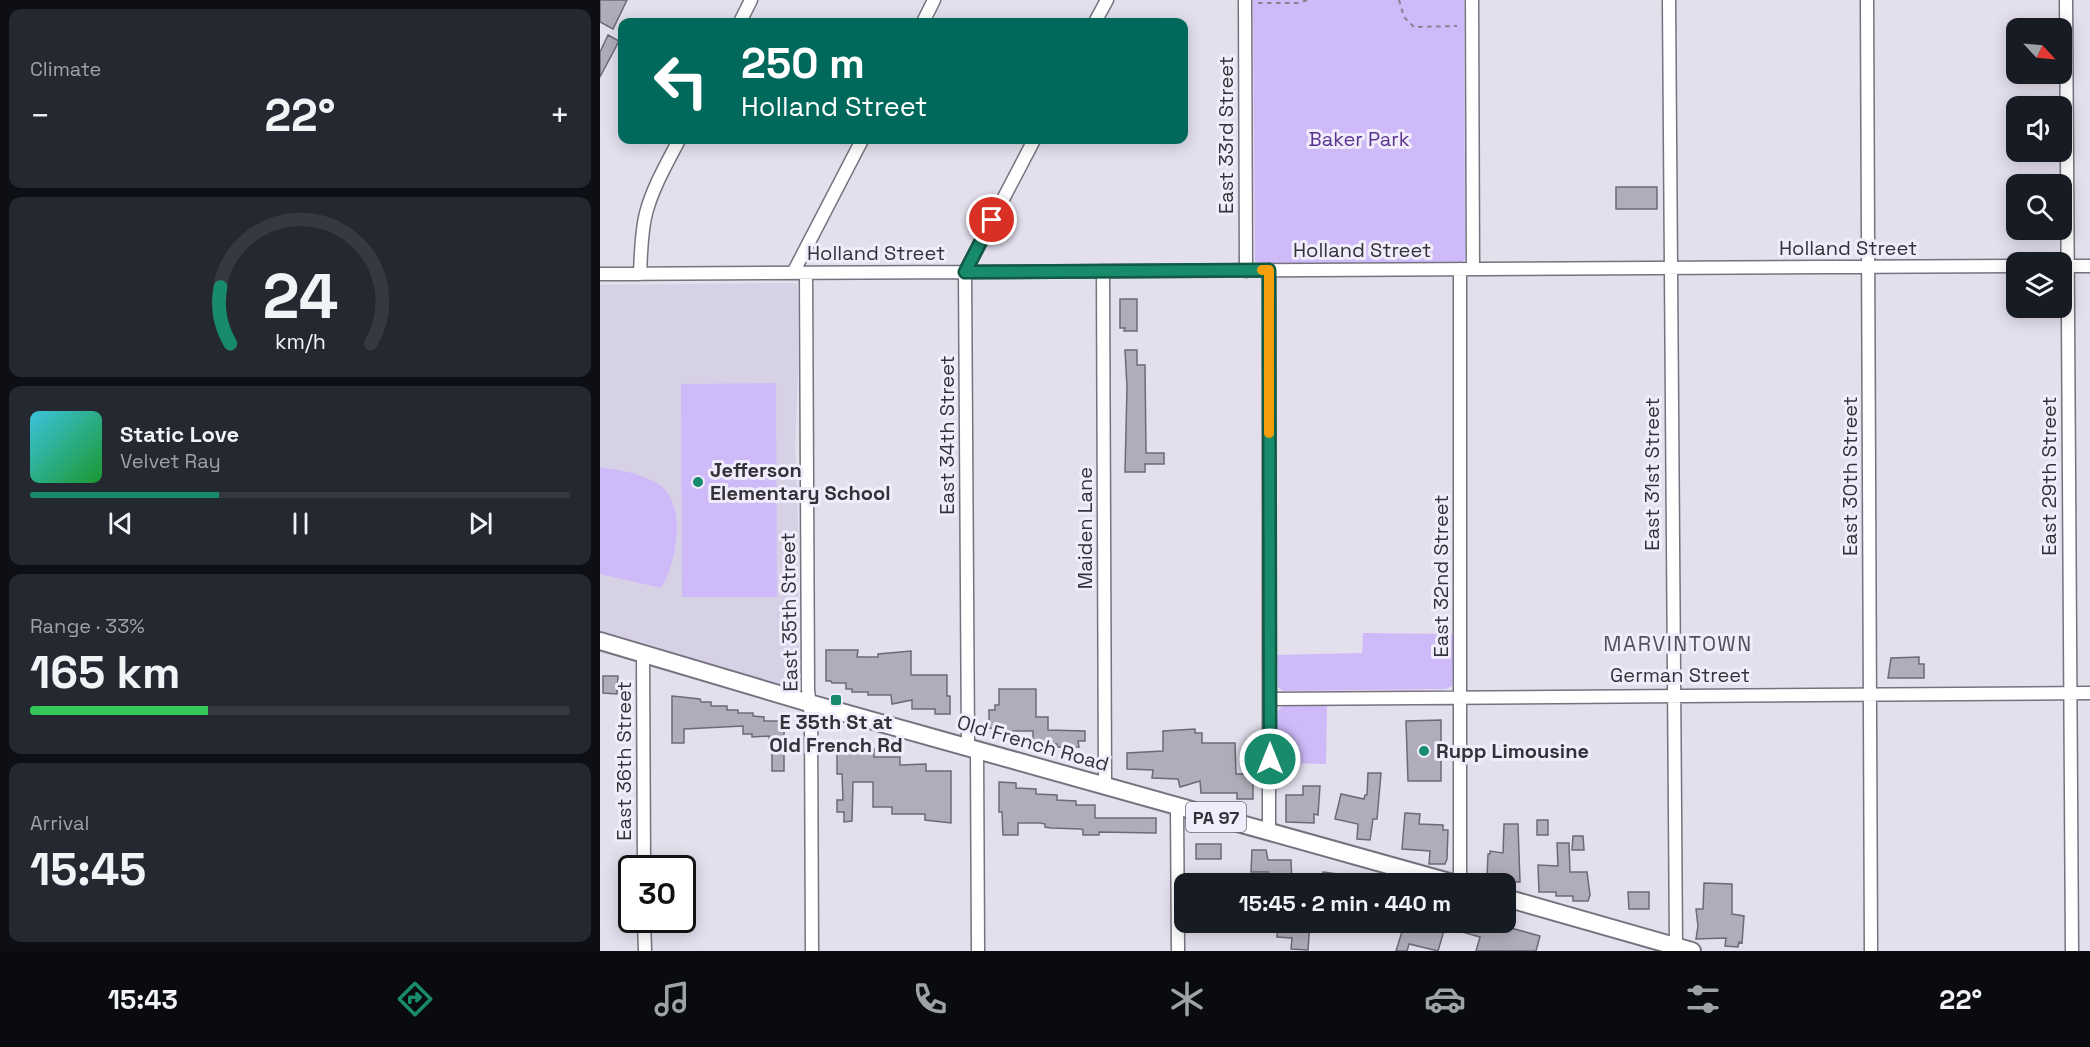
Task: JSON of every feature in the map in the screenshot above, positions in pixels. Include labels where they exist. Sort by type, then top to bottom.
[{"type":"main road","name":"Old French Road","points":[[600,641],[809,703],[1418,873]]},
{"type":"main road","points":[[1516,901],[1684,949]]},
{"type":"street","points":[[742,18],[751,0]]},
{"type":"street","points":[[925,18],[934,0]]},
{"type":"street","points":[[1097,18],[1107,0]]},
{"type":"street","points":[[1472,0],[1473,269]]},
{"type":"street","name":"East 31st Street","points":[[1669,0],[1673,695],[1684,949]]},
{"type":"street","name":"East 30th Street","points":[[1867,0],[1871,951]]},
{"type":"street","name":"East 29th Street","points":[[2064,252],[2067,0]]},
{"type":"street","name":"East 33rd Street","points":[[1246,271],[1251,1]]},
{"type":"street","points":[[640,274],[642,233],[646,213],[659,179],[677,144]]},
{"type":"street","name":"East 35th Street","points":[[812,951],[800,273],[860,144]]},
{"type":"street","name":"East 34th Street","points":[[978,951],[972,748],[965,272],[1032,144]]},
{"type":"street","name":"Holland Street","points":[[600,274],[2006,266]]},
{"type":"street","points":[[2072,266],[2090,266]]},
{"type":"street","name":"East 32nd Street","points":[[1458,873],[1461,697],[1460,269]]},
{"type":"street","points":[[1269,270],[1269,832]]},
{"type":"street","name":"Maiden Lane","points":[[1102,271],[1105,785]]},
{"type":"street","name":"East 29th Street","points":[[2065,318],[2072,951]]},
{"type":"street","name":"East 36th Street","points":[[643,654],[644,855]]},
{"type":"street","name":"German Street","points":[[1270,699],[2090,693]]},
{"type":"street","points":[[1177,806],[1178,951]]},
{"type":"street","points":[[645,933],[645,951]]},
{"type":"path","points":[[1251,1],[1298,3],[1308,0]]},
{"type":"path","points":[[1400,0],[1404,17],[1414,27],[1457,26]]},
{"type":"shaded area","name":"Jefferson Elementary School","points":[[792,283],[797,285],[798,293],[795,445],[799,682],[791,688],[600,634],[600,285]]},
{"type":"green space","name":"Baker Park","points":[[1253,0],[1464,0],[1465,259],[1463,262],[1259,263],[1255,261]]},
{"type":"green space","points":[[776,383],[777,597],[682,597],[681,384]]},
{"type":"green space","points":[[600,467],[644,477],[658,484],[667,493],[673,505],[677,534],[672,564],[661,588],[600,574]]},
{"type":"green space","points":[[1363,633],[1454,634],[1452,686],[1446,689],[1283,691],[1278,687],[1277,655],[1362,653]]},
{"type":"green space","points":[[1285,705],[1327,706],[1326,764],[1278,763],[1277,716],[1279,709]]},
{"type":"building","points":[[600,0],[627,0],[613,29],[600,22]]},
{"type":"building","points":[[608,35],[618,40],[600,77],[600,52]]},
{"type":"building","points":[[1616,187],[1657,187],[1657,209],[1616,209]]},
{"type":"building","points":[[1120,299],[1137,299],[1137,331],[1124,331],[1125,328],[1120,328]]},
{"type":"building","points":[[1125,350],[1137,350],[1137,365],[1145,365],[1146,453],[1164,453],[1164,464],[1145,464],[1145,472],[1125,472],[1127,387]]},
{"type":"building","points":[[826,650],[858,650],[857,657],[878,657],[878,654],[911,651],[911,675],[947,675],[950,714],[935,714],[935,709],[912,709],[912,700],[892,704],[891,695],[852,692],[852,689],[846,689],[846,683],[826,681]]},
{"type":"building","points":[[1919,657],[1919,664],[1924,664],[1924,678],[1888,678],[1891,658]]},
{"type":"building","points":[[603,676],[618,676],[617,694],[603,693]]},
{"type":"building","points":[[999,689],[1036,689],[1036,717],[1048,717],[1048,730],[1085,731],[1085,741],[1078,741],[1079,747],[1033,744],[1033,731],[999,731],[999,729],[989,728],[989,710],[995,710],[995,705],[999,705]]},
{"type":"building","points":[[672,696],[700,699],[701,702],[711,702],[711,706],[727,706],[727,710],[738,710],[738,713],[753,713],[753,716],[764,717],[764,721],[779,721],[779,725],[784,725],[784,771],[772,771],[772,741],[769,741],[769,736],[752,737],[752,734],[743,734],[743,726],[684,729],[684,743],[672,743]]},
{"type":"building","name":"Rupp Limousine","points":[[1441,720],[1441,781],[1408,781],[1406,721]]},
{"type":"building","points":[[1195,729],[1195,733],[1202,733],[1202,743],[1235,743],[1236,774],[1253,774],[1253,799],[1237,799],[1237,793],[1201,793],[1200,781],[1180,787],[1178,779],[1152,778],[1153,770],[1127,769],[1127,753],[1163,751],[1163,731]]},
{"type":"building","points":[[852,742],[852,749],[874,749],[874,757],[900,757],[900,765],[926,764],[926,771],[951,771],[951,823],[925,820],[925,814],[892,814],[892,807],[873,807],[873,782],[853,782],[852,821],[844,822],[844,812],[837,812],[837,800],[843,800],[842,774],[837,774],[837,743]]},
{"type":"building","points":[[1368,773],[1381,773],[1377,819],[1373,819],[1370,840],[1357,839],[1358,824],[1335,819],[1341,794],[1364,799],[1367,795]]},
{"type":"building","points":[[999,782],[1016,783],[1016,788],[1036,789],[1036,794],[1057,795],[1057,800],[1076,801],[1076,805],[1095,805],[1095,818],[1156,818],[1156,833],[1099,832],[1099,835],[1083,835],[1081,829],[1051,828],[1040,823],[1018,823],[1018,835],[1003,835],[1002,812],[999,812]]},
{"type":"building","points":[[1303,786],[1320,786],[1318,815],[1314,814],[1314,823],[1286,822],[1286,795],[1303,795]]},
{"type":"building","points":[[1405,813],[1420,814],[1419,824],[1443,825],[1443,830],[1448,830],[1445,864],[1429,864],[1430,851],[1402,849]]},
{"type":"building","points":[[1537,820],[1548,820],[1548,835],[1537,835]]},
{"type":"building","points":[[1504,824],[1518,824],[1520,882],[1516,882],[1516,873],[1487,873],[1490,851],[1503,853]]},
{"type":"building","points":[[1573,836],[1583,836],[1584,850],[1572,850]]},
{"type":"building","points":[[1557,843],[1569,843],[1570,872],[1587,872],[1590,895],[1588,901],[1573,901],[1573,896],[1556,896],[1556,892],[1539,892],[1538,865],[1558,866]]},
{"type":"building","points":[[1196,844],[1221,844],[1221,859],[1196,859]]},
{"type":"building","points":[[1252,850],[1266,850],[1268,860],[1291,860],[1292,873],[1251,872]]},
{"type":"building","points":[[1704,883],[1732,884],[1732,914],[1744,916],[1742,943],[1739,942],[1738,947],[1725,946],[1726,938],[1696,939],[1698,926],[1696,909],[1703,909]]},
{"type":"building","points":[[1628,892],[1649,892],[1649,909],[1629,909]]},
{"type":"building","points":[[1516,929],[1540,936],[1536,951],[1476,951],[1480,937],[1466,933],[1516,933]]},
{"type":"building","points":[[1277,933],[1309,933],[1308,950],[1291,949],[1292,938],[1277,937]]},
{"type":"building","points":[[1402,933],[1443,933],[1438,951],[1409,944],[1407,951],[1396,951]]},
{"type":"slow traffic","points":[[1262,270],[1269,270],[1269,433]]},
{"type":"place","name":"Jefferson Elementary School","points":[[698,482]]},
{"type":"place","name":"E 35th St at Old French Rd","points":[[836,700]]},
{"type":"place","name":"Rupp Limousine","points":[[1424,751]]},
{"type":"district","name":"MARVINTOWN","points":[[1678,643]]},
{"type":"route","points":[[992,220],[965,272],[1269,270],[1270,759]]}]
